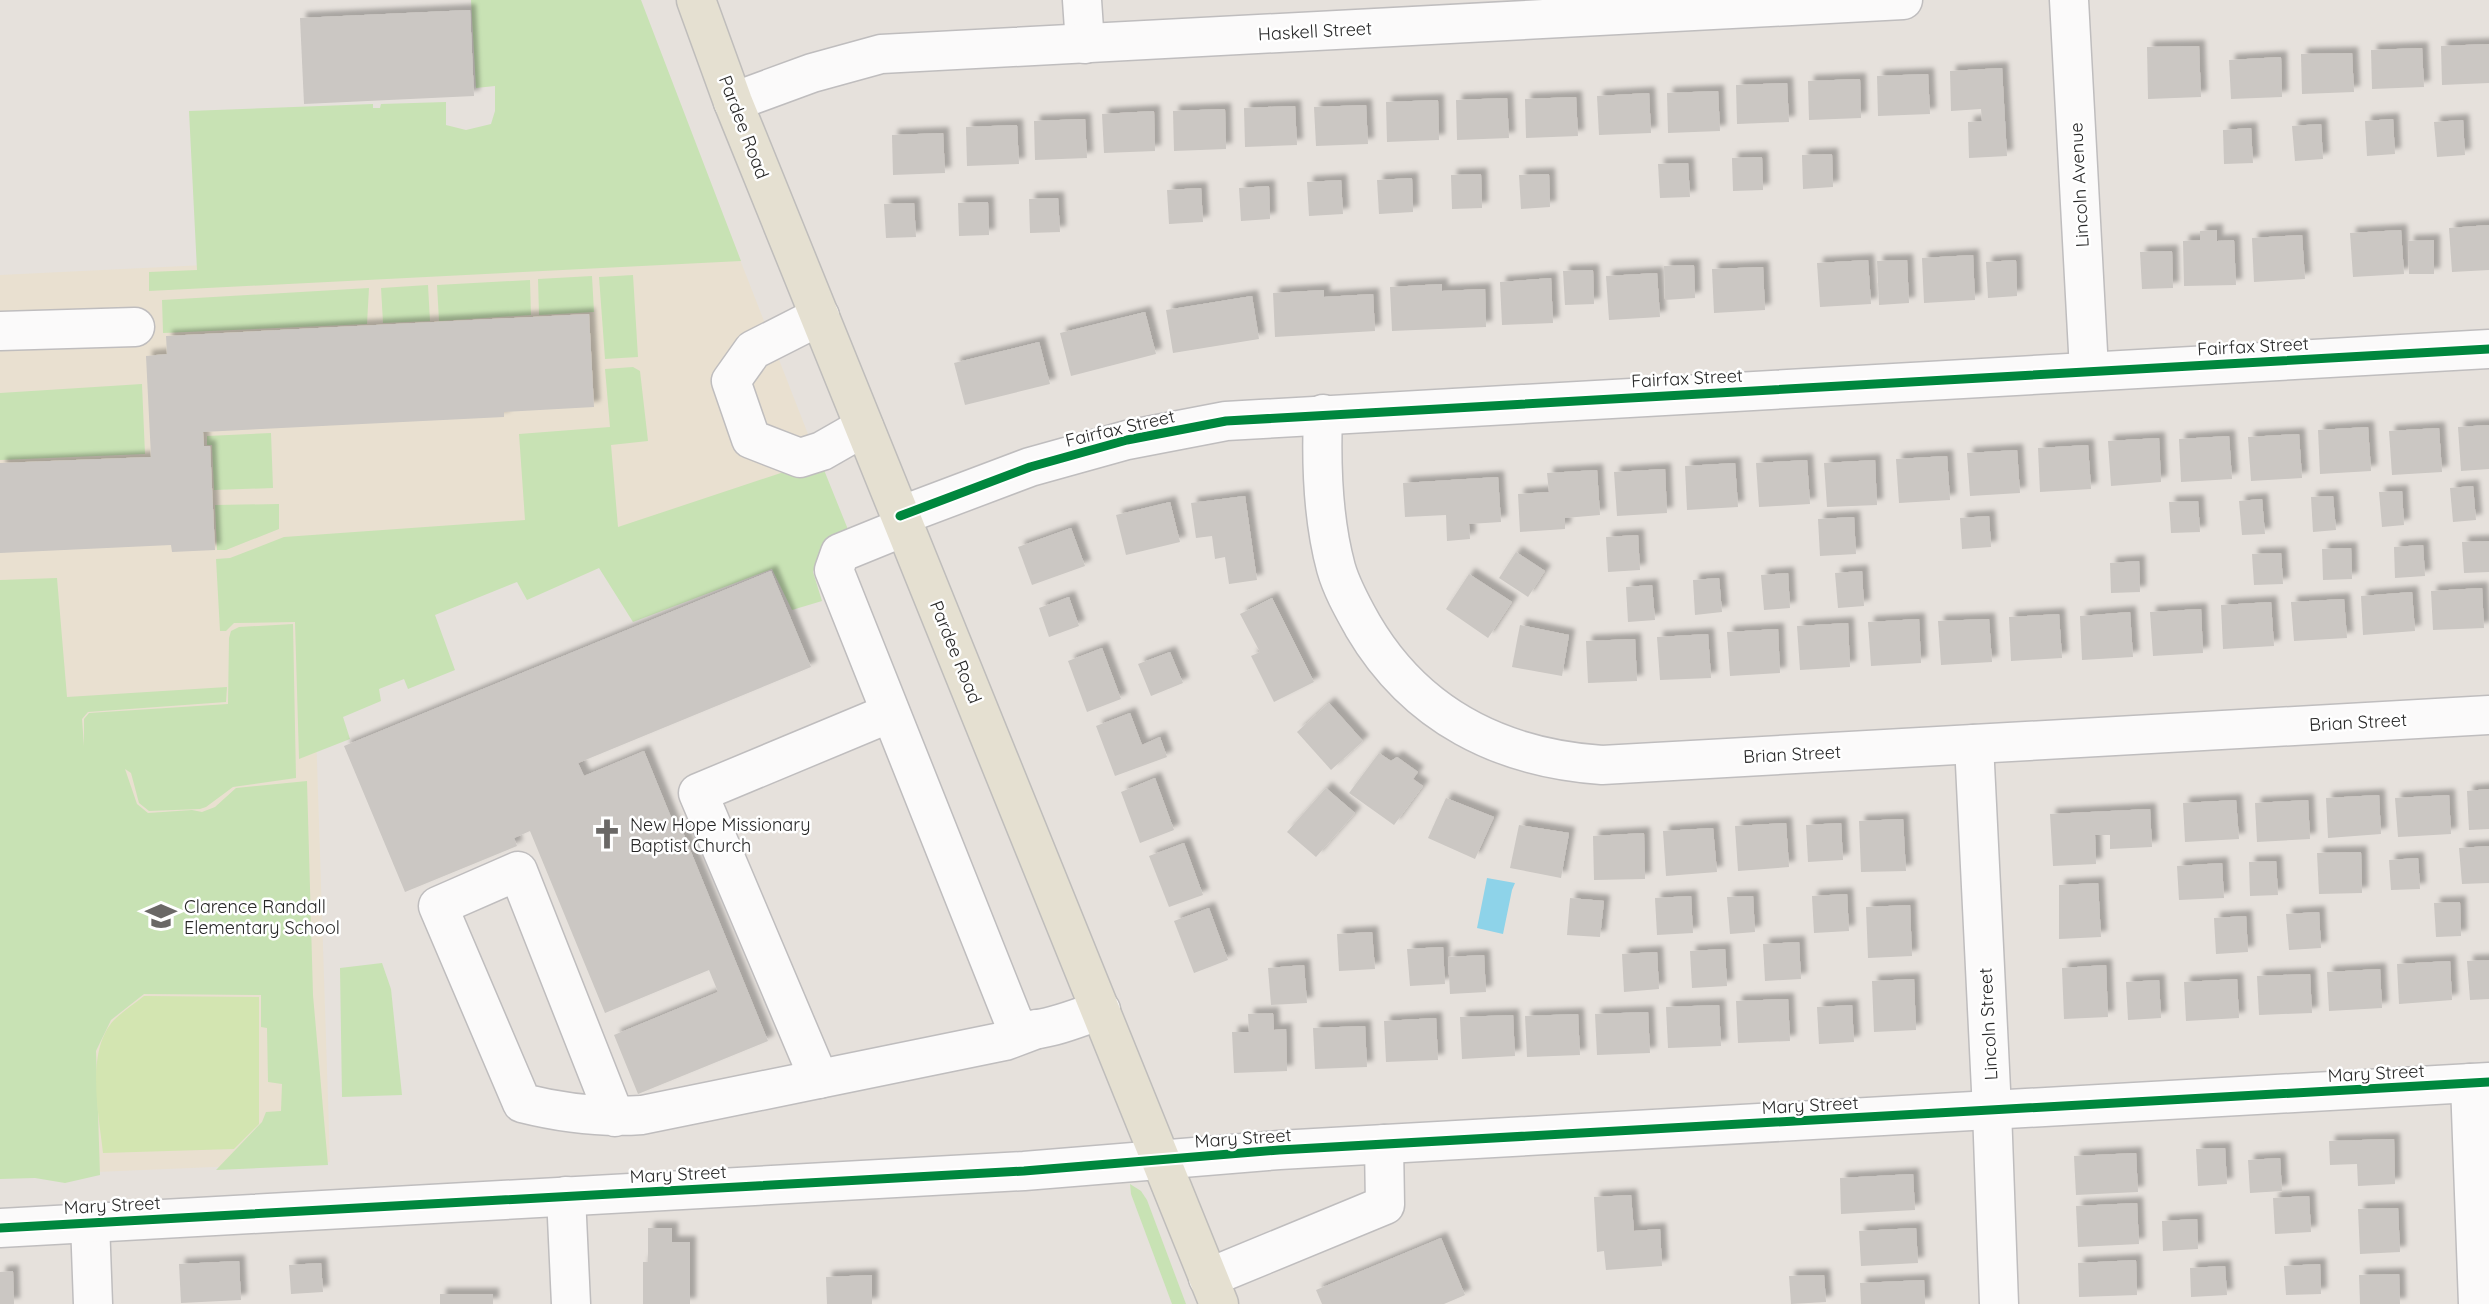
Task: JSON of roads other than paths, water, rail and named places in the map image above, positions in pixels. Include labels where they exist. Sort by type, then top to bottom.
[{"type":"main road","name":"Pardee Road","points":[[695,0],[733,102],[864,428],[1214,1291]]},
{"type":"street","points":[[1082,0],[1085,44]]},
{"type":"street","name":"Haskell Street","points":[[733,102],[812,73],[881,54],[1903,0]]},
{"type":"street","name":"Lincoln Avenue","points":[[2069,0],[2089,370]]},
{"type":"street","points":[[820,316],[753,350],[731,381],[751,439],[800,458],[822,451],[864,428]]},
{"type":"street","points":[[0,331],[135,327]]},
{"type":"street","name":"Fairfax Street","points":[[1037,1029],[1023,1029],[1017,1026],[1012,1017],[834,570],[840,553],[902,521],[1030,467],[1128,440],[1226,421],[2489,349]]},
{"type":"street","name":"Brian Street","points":[[1323,414],[1322,449],[1328,519],[1336,569],[1349,602],[1374,645],[1406,683],[1444,715],[1478,735],[1533,756],[1602,765],[2489,715]]},
{"type":"street","points":[[819,1079],[698,793],[890,713]]},
{"type":"street","name":"Lincoln Street","points":[[1974,744],[1999,1304]]},
{"type":"street","points":[[615,1117],[518,871],[438,906],[522,1103],[550,1110],[615,1117],[642,1115],[1005,1041],[1101,1010]]},
{"type":"street","points":[[2478,1304],[2479,1083]]},
{"type":"street","name":"Mary Street","points":[[0,1227],[1024,1171],[1384,1144],[2479,1083]]},
{"type":"street","points":[[1214,1291],[1385,1205],[1384,1144]]},
{"type":"street","points":[[566,1196],[571,1304]]},
{"type":"street","points":[[90,1222],[93,1304]]},
{"type":"water","points":[[1487,878],[1515,883],[1503,934],[1477,928]]},
{"type":"place","name":"New Hope Missionary Baptist Church","points":[[607,834]]},
{"type":"place","name":"Clarence Randall Elementary School","points":[[161,916]]}]
